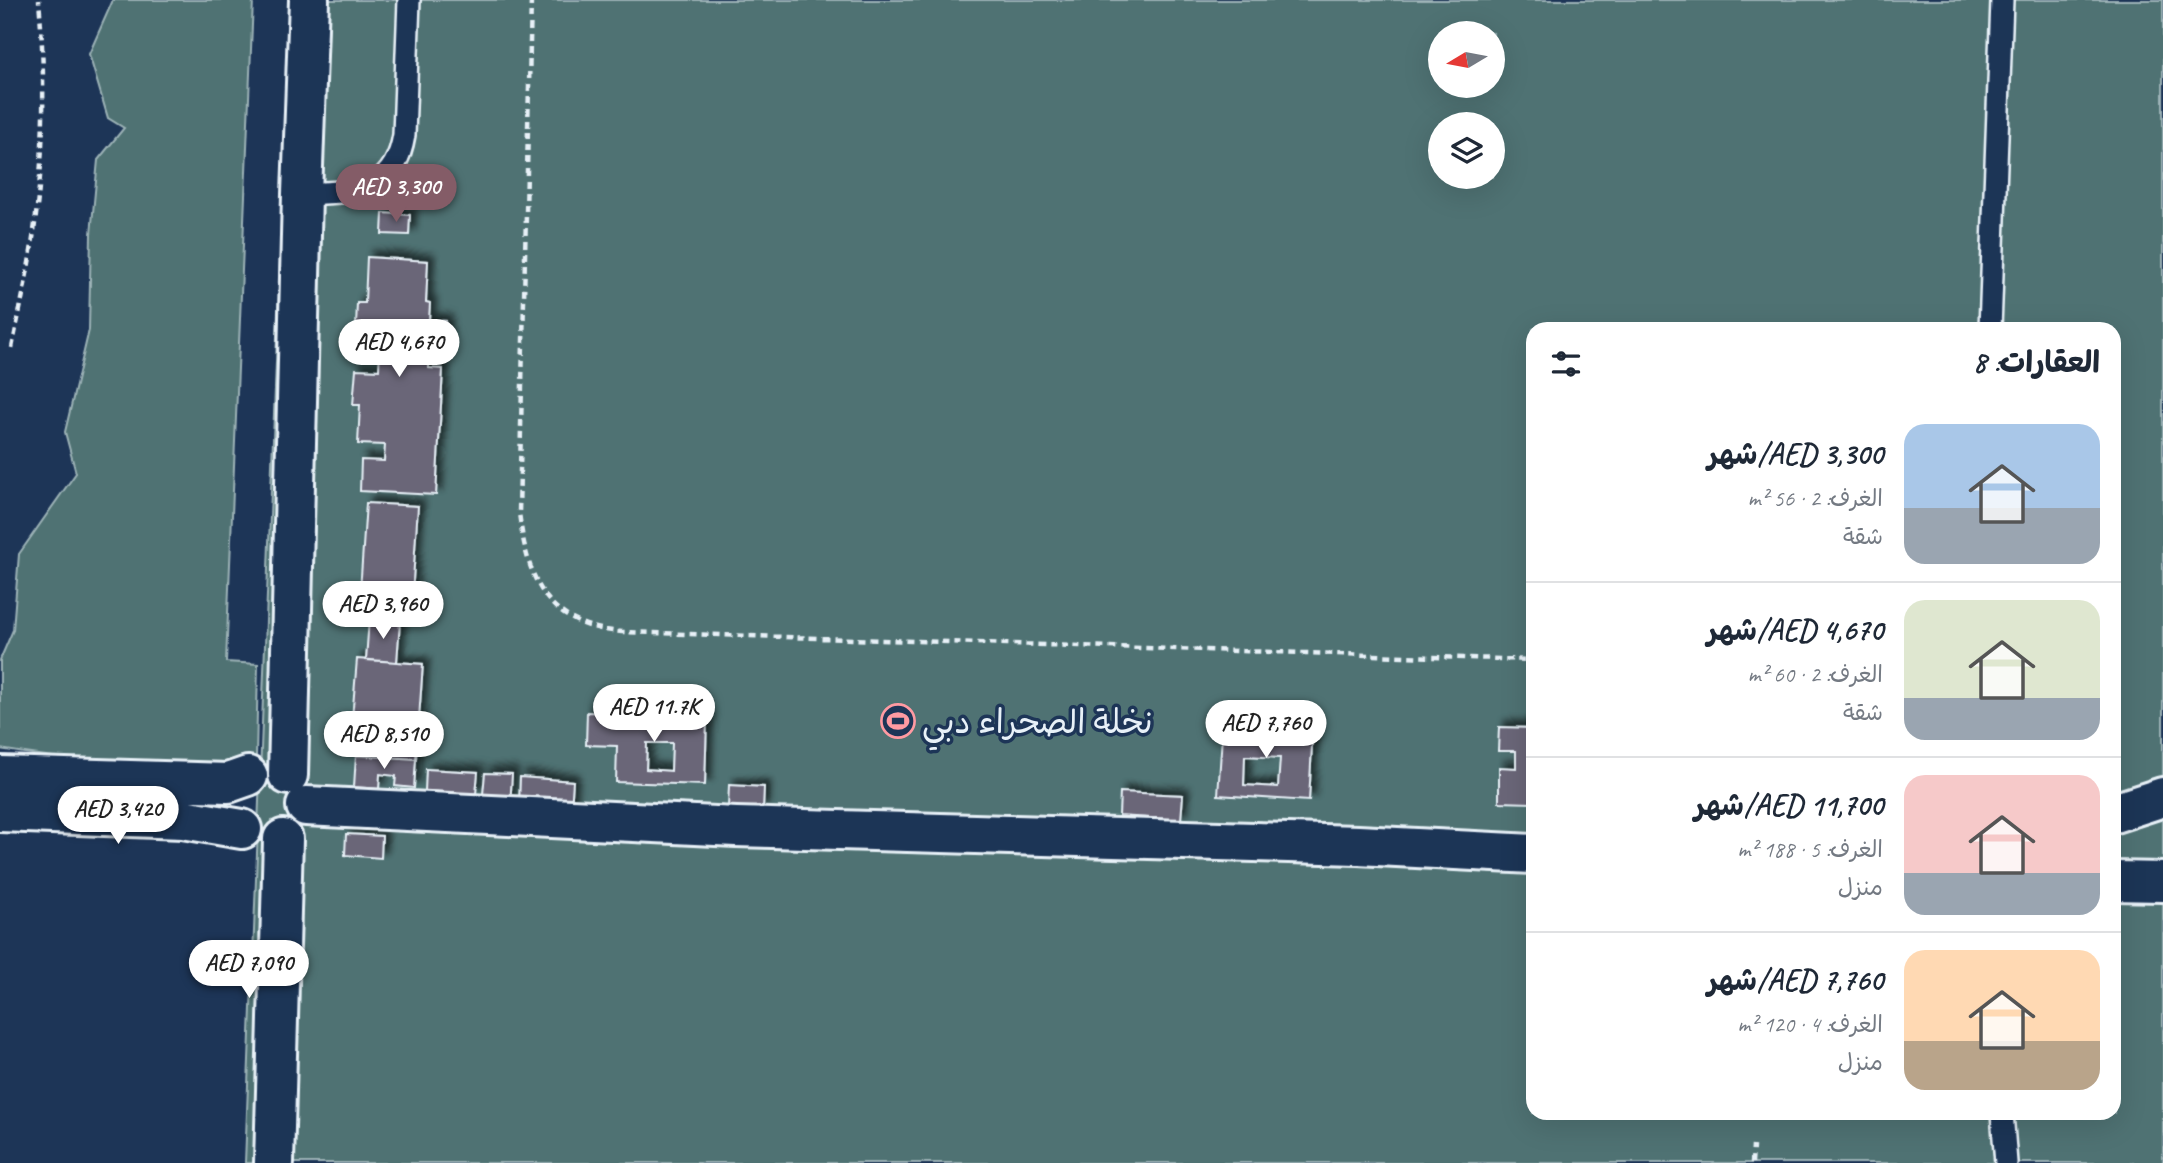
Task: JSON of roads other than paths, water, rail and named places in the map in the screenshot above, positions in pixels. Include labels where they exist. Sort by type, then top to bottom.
[{"type":"street","points":[[248,776],[238,788],[233,802],[235,816],[242,829],[254,838],[268,842],[283,839],[295,830],[303,818],[297,791],[302,194],[309,0]]},
{"type":"street","points":[[0,776],[228,782],[260,771],[275,770],[297,791],[736,827],[1358,845],[1526,854]]},
{"type":"street","points":[[2121,811],[2163,797]]},
{"type":"street","points":[[0,812],[183,819],[242,829]]},
{"type":"street","points":[[274,1163],[283,839]]},
{"type":"street","points":[[2121,881],[2163,882]]},
{"type":"lane","points":[[302,194],[356,191],[375,185],[391,172],[401,155],[409,0]]},
{"type":"lane","points":[[1990,322],[2002,0]]},
{"type":"lane","points":[[2003,1120],[2006,1163]]},
{"type":"place","name":"نخلة الصحراء دبي","points":[[898,721]]}]
